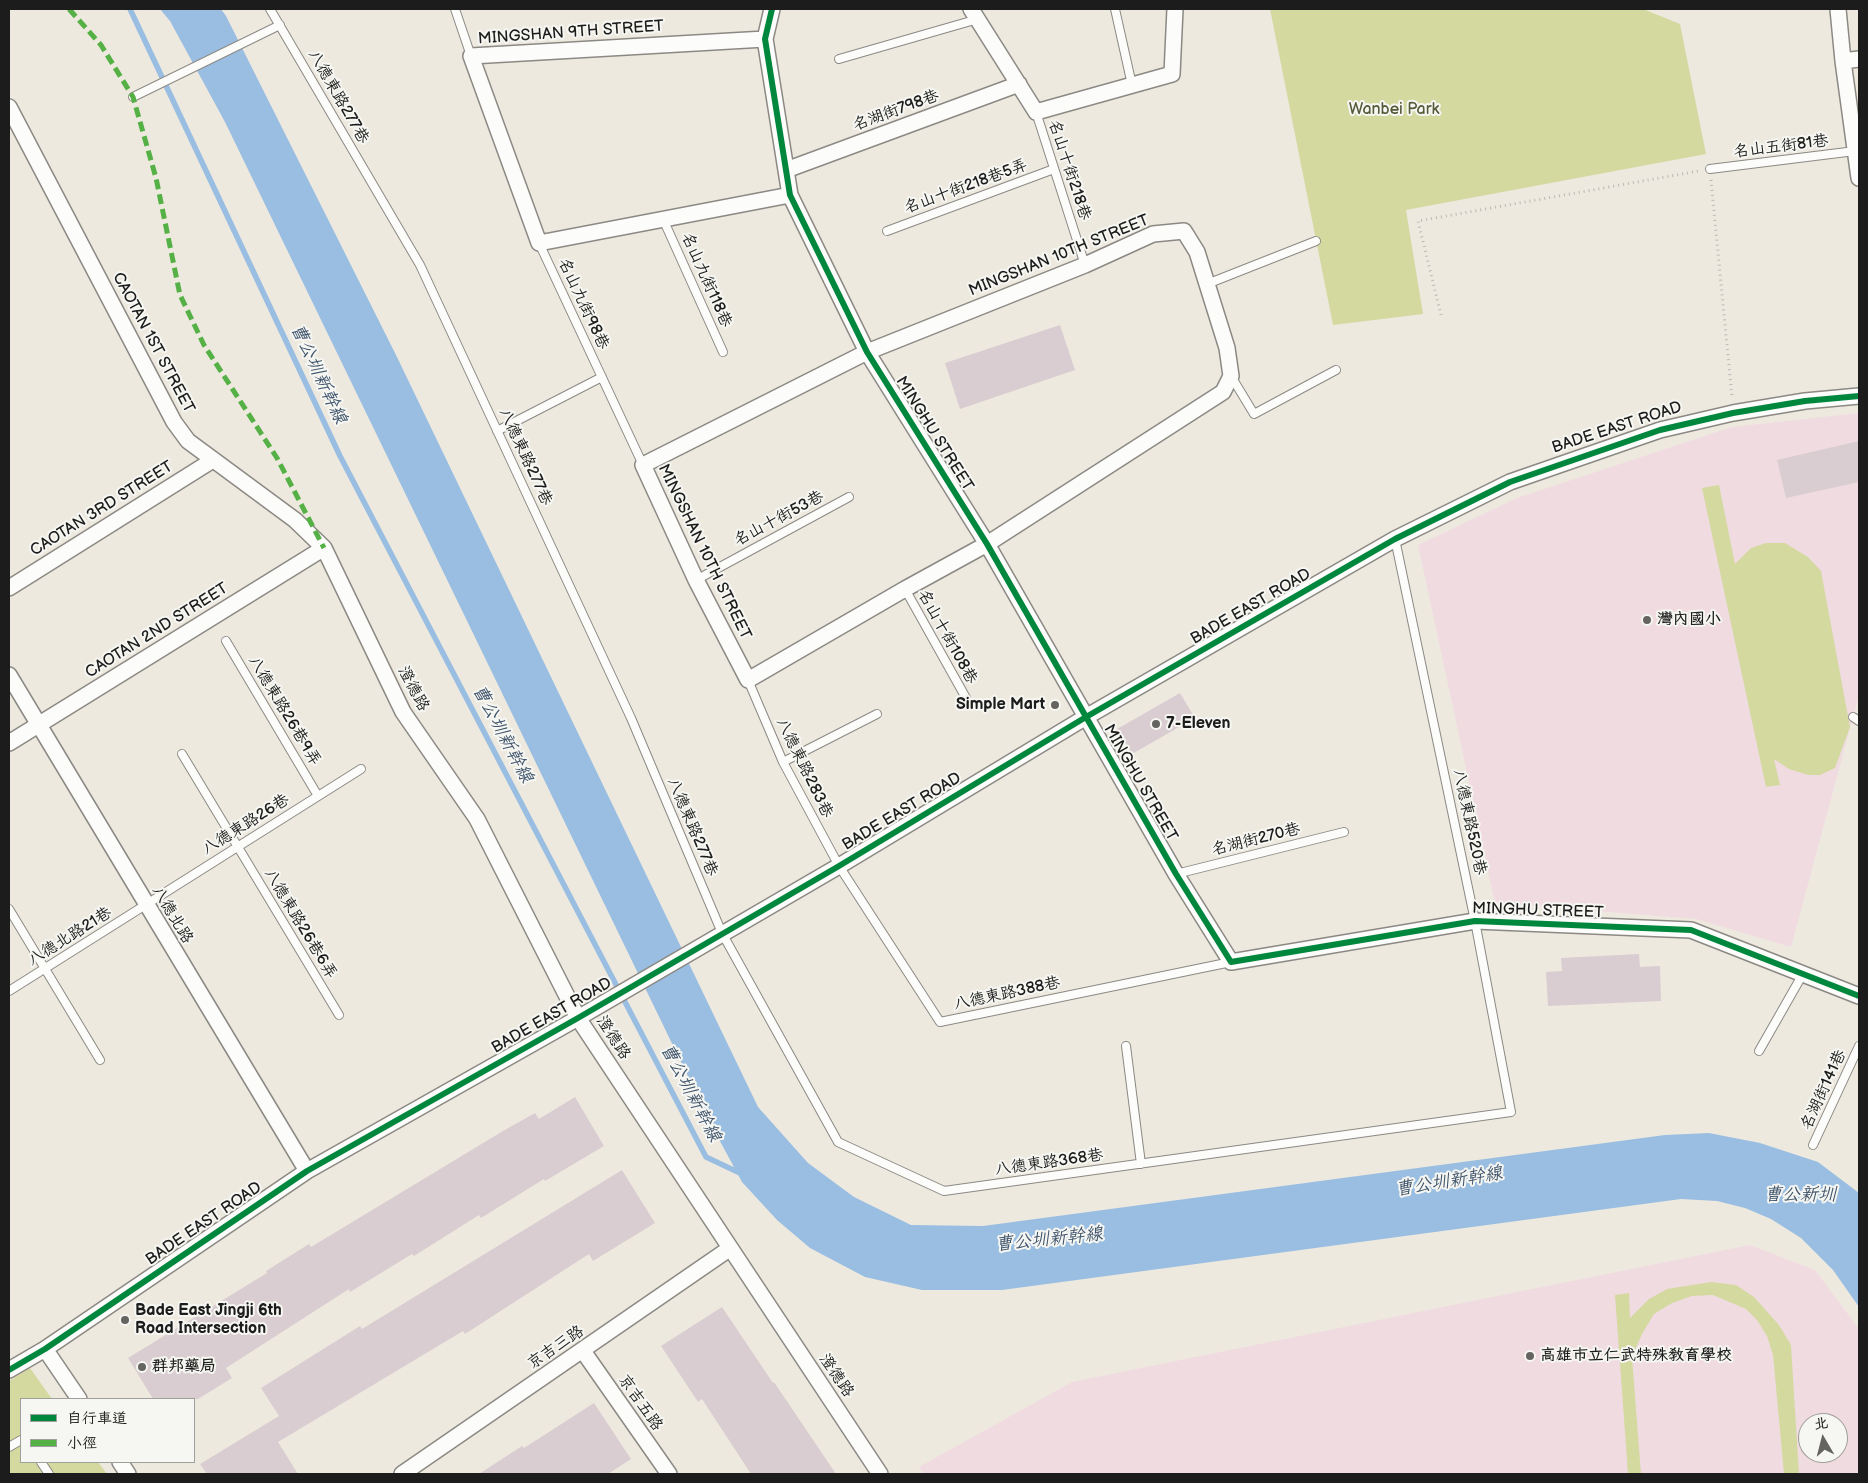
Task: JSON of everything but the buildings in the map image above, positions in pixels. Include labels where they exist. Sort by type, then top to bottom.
[{"type":"street","name":"MINGHU STREET","points":[[772,9],[765,39],[790,195],[867,352],[987,544],[1176,874],[1231,962],[1475,921],[1691,930],[1804,972],[1859,996]]},
{"type":"street","points":[[975,14],[1036,112],[1172,74],[1175,9]]},
{"type":"street","points":[[1838,9],[1842,61],[1859,178]]},
{"type":"street","name":"MINGSHAN 9TH STREET","points":[[539,243],[472,56],[765,39]]},
{"type":"street","points":[[1842,61],[1859,58]]},
{"type":"street","name":"名湖街798巷","points":[[786,170],[1019,84]]},
{"type":"street","name":"CAOTAN 1ST STREET","points":[[9,108],[174,422],[188,441],[295,520],[324,548]]},
{"type":"street","points":[[539,243],[790,195]]},
{"type":"street","name":"MINGSHAN 10TH STREET","points":[[748,680],[696,580],[643,465],[867,352],[1085,265],[1153,234],[1184,231],[1197,252],[1227,348],[1231,376]]},
{"type":"street","points":[[748,680],[987,544],[1223,392],[1231,376]]},
{"type":"street","name":"BADE EAST ROAD","points":[[9,1370],[45,1348],[308,1171],[609,1000],[839,866],[1086,717],[1396,539],[1510,482],[1660,430],[1733,413],[1805,401],[1859,396]]},
{"type":"street","name":"CAOTAN 3RD STREET","points":[[9,588],[213,460]]},
{"type":"street","name":"CAOTAN 2ND STREET","points":[[9,743],[324,548]]},
{"type":"street","name":"澄德路","points":[[324,548],[403,712],[476,819],[578,1018],[729,1249],[880,1474]]},
{"type":"street","name":"八德北路","points":[[9,675],[308,1171]]},
{"type":"street","name":"京吉三路","points":[[402,1474],[729,1249]]},
{"type":"street","points":[[45,1348],[78,1398]]},
{"type":"street","name":"京吉五路","points":[[583,1351],[668,1474]]},
{"type":"street","points":[[121,1463],[128,1474]]},
{"type":"lane","name":"八德東路277巷","points":[[270,9],[420,265],[631,718],[722,934]]},
{"type":"lane","points":[[455,9],[472,56]]},
{"type":"lane","points":[[1115,9],[1132,85]]},
{"type":"lane","points":[[839,59],[975,14]]},
{"type":"lane","points":[[133,97],[280,25]]},
{"type":"lane","name":"名山十街218巷","points":[[1036,112],[1085,265]]},
{"type":"lane","name":"名山五街81巷","points":[[1710,169],[1855,151]]},
{"type":"lane","name":"名山十街218巷5弄","points":[[887,231],[1054,169]]},
{"type":"lane","name":"名山九街118巷","points":[[663,219],[723,352]]},
{"type":"lane","points":[[1207,284],[1316,241]]},
{"type":"lane","name":"名山九街98巷","points":[[539,243],[643,465]]},
{"type":"lane","points":[[1231,376],[1254,414],[1336,370]]},
{"type":"lane","points":[[497,431],[602,377]]},
{"type":"lane","name":"名山十街53巷","points":[[696,580],[850,497]]},
{"type":"lane","name":"八德東路520巷","points":[[1396,539],[1475,921],[1511,1112]]},
{"type":"lane","name":"名山十街108巷","points":[[905,589],[966,698]]},
{"type":"lane","name":"八德東路26巷9弄","points":[[226,641],[318,796]]},
{"type":"lane","name":"八德東路283巷","points":[[748,680],[783,762],[839,866]]},
{"type":"lane","points":[[783,762],[877,714]]},
{"type":"lane","name":"八德東路26巷6弄","points":[[182,754],[339,1015]]},
{"type":"lane","name":"八德東路26巷","points":[[146,905],[361,768]]},
{"type":"lane","name":"名湖街270巷","points":[[1176,874],[1344,832]]},
{"type":"lane","name":"八德東路388巷","points":[[839,866],[940,1022],[1231,962]]},
{"type":"lane","name":"八德北路21巷","points":[[9,991],[146,905]]},
{"type":"lane","points":[[9,909],[100,1060]]},
{"type":"lane","name":"八德東路368巷","points":[[722,934],[838,1142],[944,1191],[1511,1112]]},
{"type":"lane","points":[[1759,1051],[1804,972]]},
{"type":"lane","points":[[1126,1046],[1141,1164]]},
{"type":"lane","name":"名湖街141巷","points":[[1813,1145],[1859,1046]]},
{"type":"lane","points":[[9,1447],[20,1441]]},
{"type":"lane","points":[[42,1463],[49,1474]]},
{"type":"path","points":[[1440,315],[1418,221],[1710,169],[1733,413]]},
{"type":"shaded area","name":"灣內國小","points":[[1859,413],[1859,695],[1791,947],[1696,919],[1495,903],[1418,545],[1517,498],[1732,427]]},
{"type":"shaded area","name":"高雄市立仁武特殊教育學校","points":[[1750,1245],[1815,1270],[1859,1329],[1859,1474],[924,1474],[919,1467],[1072,1382]]},
{"type":"green space","name":"Wanbei Park","points":[[1270,9],[1643,9],[1680,24],[1706,154],[1406,210],[1423,314],[1333,325]]},
{"type":"green space","points":[[1719,485],[1735,564],[1751,548],[1766,543],[1785,543],[1808,557],[1821,571],[1850,727],[1835,768],[1820,775],[1808,775],[1789,769],[1774,759],[1780,785],[1766,787],[1702,488]]},
{"type":"green space","points":[[1711,1282],[1736,1285],[1754,1297],[1779,1325],[1791,1345],[1799,1474],[1784,1474],[1773,1355],[1767,1336],[1757,1320],[1746,1309],[1713,1295],[1692,1296],[1672,1303],[1654,1314],[1642,1334],[1632,1357],[1641,1474],[1628,1474],[1615,1295],[1629,1293],[1630,1318],[1649,1299],[1667,1289]]},
{"type":"green space","points":[[30,1368],[51,1398],[20,1398],[20,1463],[99,1463],[107,1474],[9,1474],[9,1381]]},
{"type":"water","name":"曹公新圳","points":[[160,9],[221,9],[226,16],[396,355],[758,1107],[808,1163],[854,1197],[911,1225],[983,1226],[1665,1135],[1709,1133],[1760,1143],[1818,1162],[1859,1193],[1859,1307],[1833,1270],[1801,1238],[1771,1219],[1745,1208],[1717,1201],[1681,1199],[1002,1290],[922,1290],[865,1277],[810,1248],[777,1220],[742,1182],[714,1130],[225,122],[170,21]]},
{"type":"waterway","name":"曹公圳新幹線","points":[[130,9],[340,456],[706,1157],[742,1174]]},
{"type":"marked path","points":[[69,9],[101,45],[133,97],[156,178],[180,295],[204,345],[277,458],[324,548]]},
{"type":"cycle path","points":[[772,9],[765,39],[790,195],[867,352],[987,544],[1176,874],[1231,962],[1475,921],[1691,930],[1859,996]]},
{"type":"cycle path","points":[[9,1370],[45,1349],[307,1171],[578,1018],[839,866],[1086,717],[1395,539],[1510,482],[1660,430],[1733,413],[1805,401],[1859,396]]},
{"type":"place","name":"灣內國小","points":[[1647,620]]},
{"type":"place","name":"Simple Mart","points":[[1055,705]]},
{"type":"place","name":"7-Eleven","points":[[1156,724]]},
{"type":"place","name":"Bade East Jingji 6th Road Intersection","points":[[125,1320]]},
{"type":"place","name":"高雄市立仁武特殊教育學校","points":[[1530,1356]]},
{"type":"place","name":"群邦藥局","points":[[142,1367]]}]
